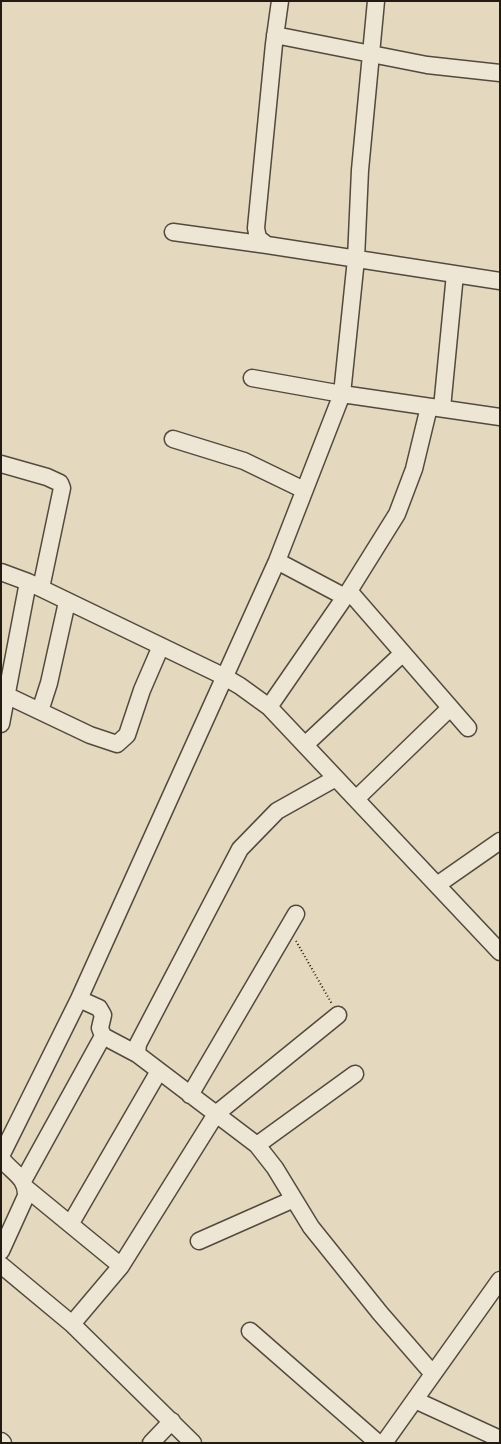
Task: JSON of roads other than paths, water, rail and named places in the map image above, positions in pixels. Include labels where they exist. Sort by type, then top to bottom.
[{"type":"street","points":[[267,245],[258,238],[256,228],[280,1]]},
{"type":"street","points":[[121,1266],[25,1185],[1,1157],[78,999],[161,818],[223,676],[277,561],[342,394],[356,259],[360,170],[376,1]]},
{"type":"street","points":[[275,35],[427,65],[500,73]]},
{"type":"street","points":[[173,232],[500,281]]},
{"type":"street","points":[[269,707],[347,594],[397,514],[436,408],[455,274]]},
{"type":"street","points":[[252,378],[342,394],[500,417]]},
{"type":"street","points":[[173,439],[244,461],[304,490]]},
{"type":"street","points":[[1,464],[47,477],[60,483],[62,488],[4,696],[1,724]]},
{"type":"street","points":[[277,561],[347,594],[468,728]]},
{"type":"street","points":[[1,572],[35,585],[223,676],[269,707],[498,947]]},
{"type":"street","points":[[40,712],[49,683],[67,602]]},
{"type":"street","points":[[4,696],[90,735],[117,744],[127,735],[142,690],[161,646]]},
{"type":"street","points":[[305,745],[402,653]]},
{"type":"street","points":[[356,799],[450,708]]},
{"type":"street","points":[[137,1054],[138,1044],[240,849],[277,811],[336,778]]},
{"type":"street","points":[[437,885],[500,842]]},
{"type":"street","points":[[190,1094],[292,921]]},
{"type":"street","points":[[78,999],[99,1008],[102,1015],[100,1028],[103,1036],[137,1054],[257,1145],[275,1168],[311,1227],[433,1374]]},
{"type":"street","points":[[72,1324],[121,1266],[216,1114],[338,1015]]},
{"type":"street","points":[[1,1251],[26,1196],[25,1185],[103,1036]]},
{"type":"street","points":[[71,1223],[159,1071]]},
{"type":"street","points":[[257,1145],[355,1074]]},
{"type":"street","points":[[199,1241],[294,1198]]},
{"type":"street","points":[[1,1265],[72,1324],[193,1443]]},
{"type":"street","points":[[384,1443],[500,1280]]},
{"type":"street","points":[[250,1331],[378,1443]]},
{"type":"street","points":[[414,1400],[500,1439]]},
{"type":"street","points":[[151,1443],[172,1421]]}]
